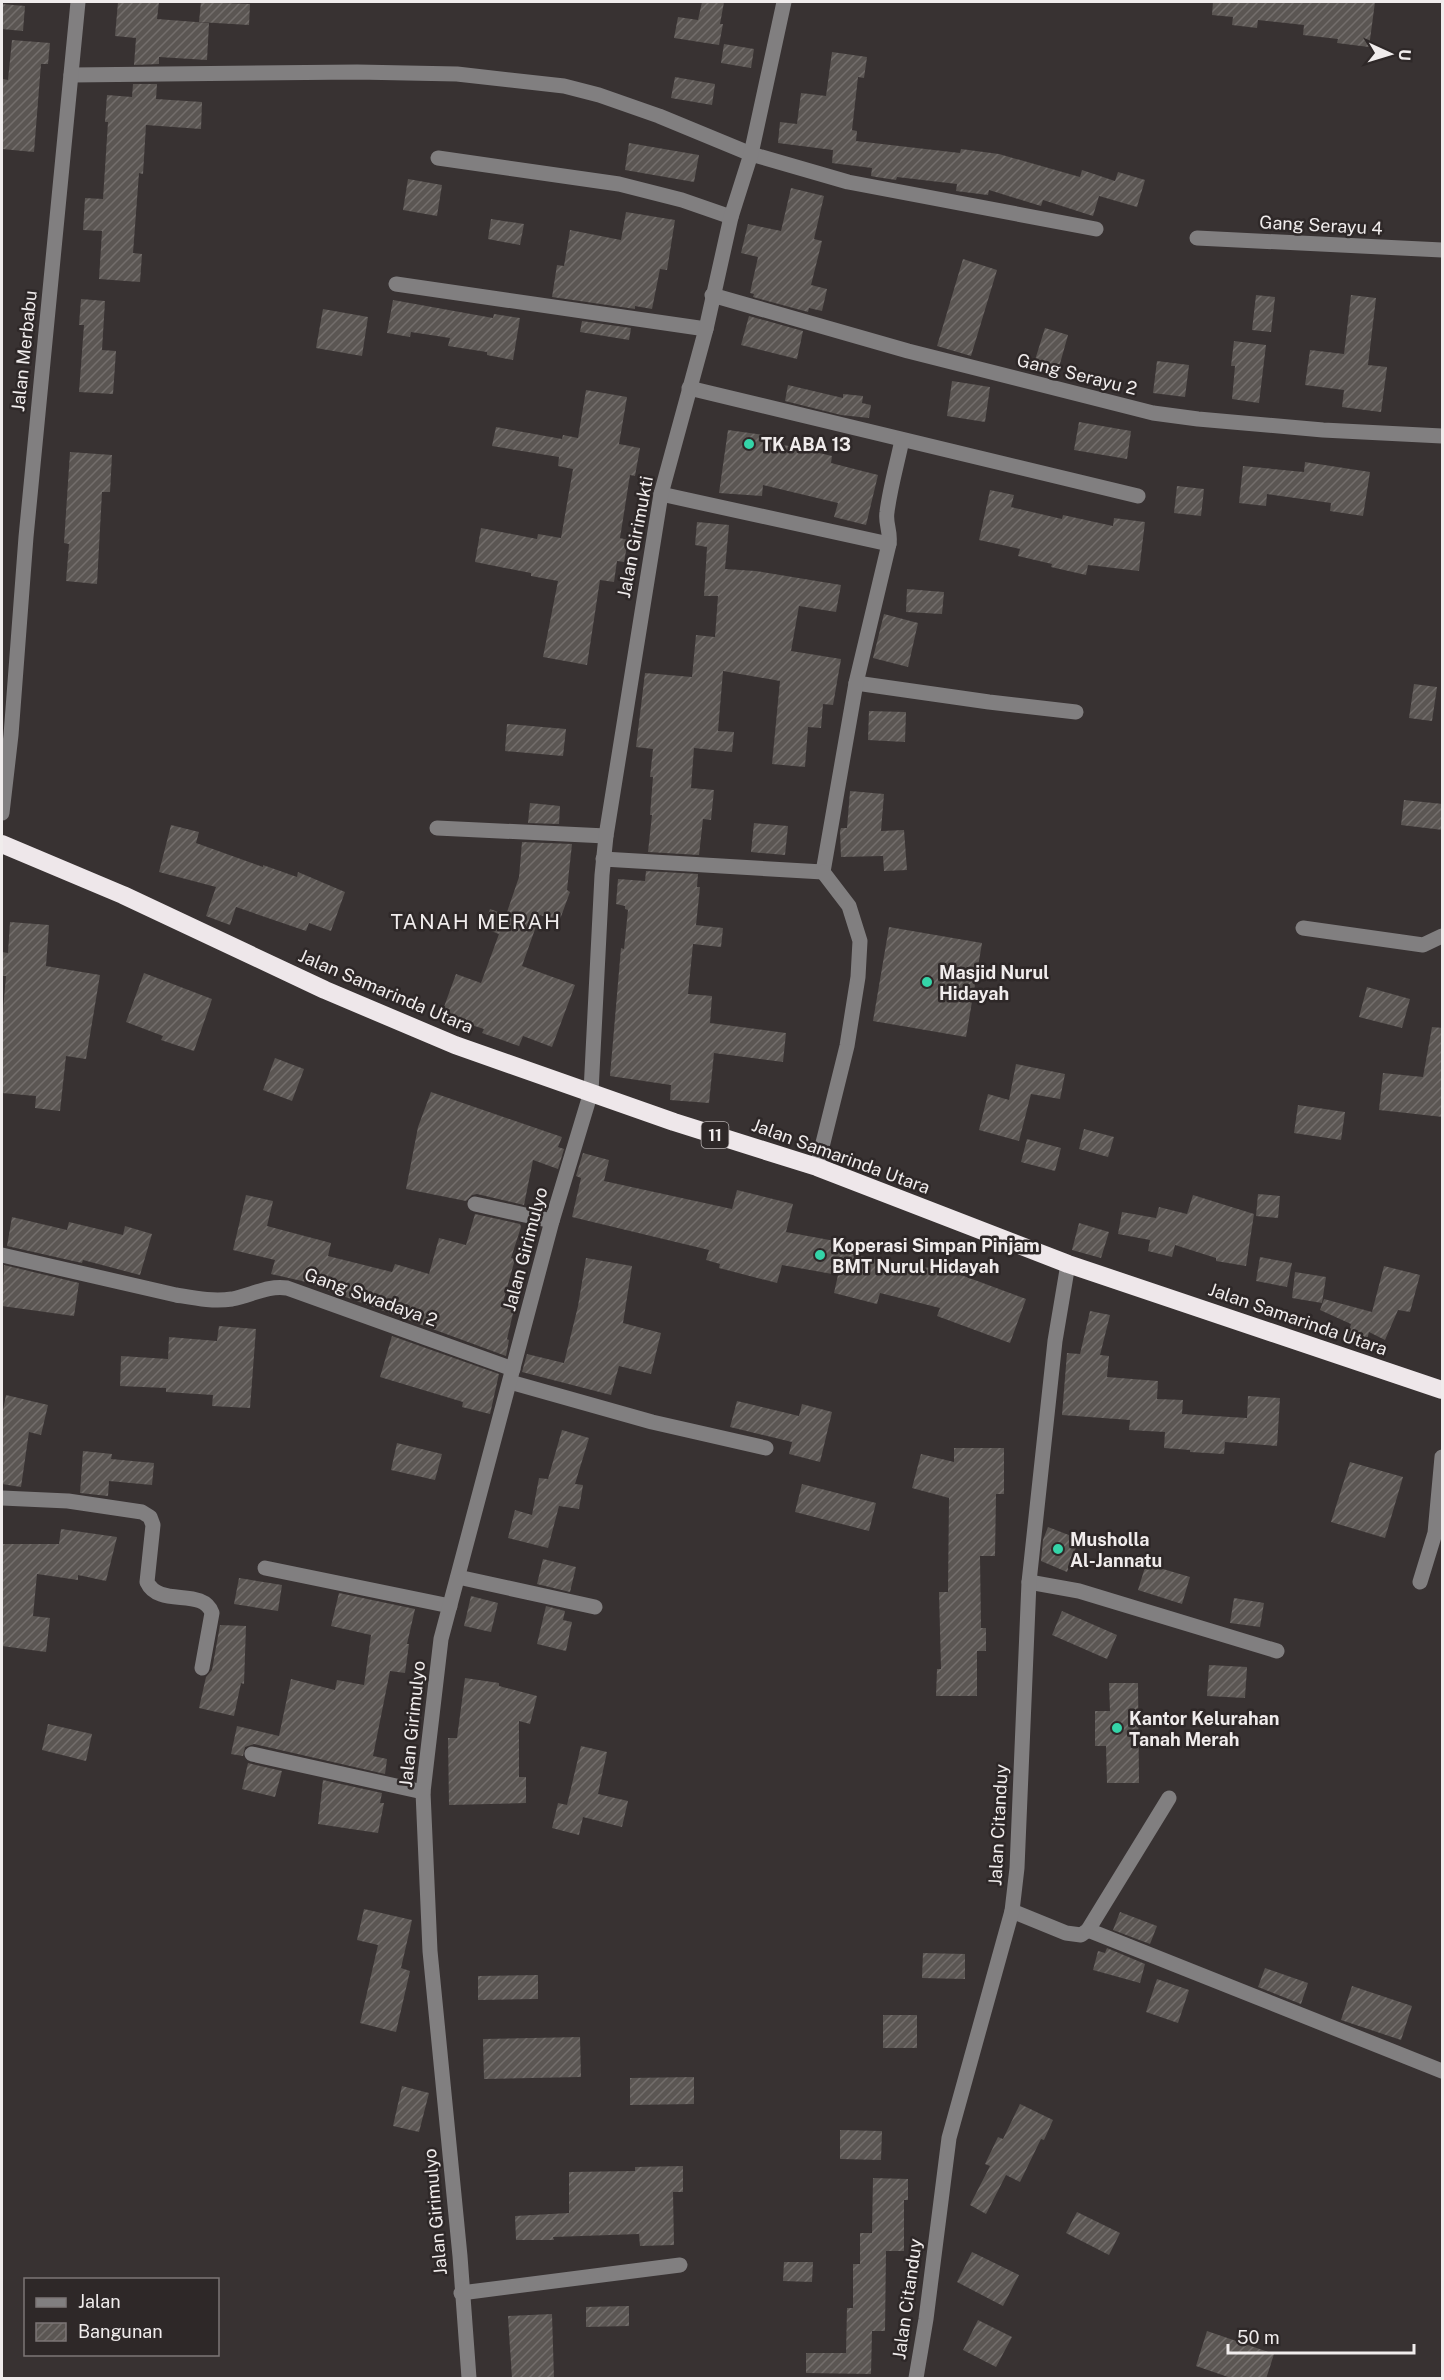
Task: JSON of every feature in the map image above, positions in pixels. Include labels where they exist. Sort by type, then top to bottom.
[{"type":"highway","name":"Jalan Samarinda Utara","points":[[2,844],[123,895],[325,990],[445,1040],[674,1122],[817,1167],[1068,1264],[1443,1390]]},
{"type":"street","name":"Jalan Merbabu","points":[[2,813],[26,537],[78,2]]},
{"type":"street","name":"Jalan Girimukti","points":[[591,1092],[603,859],[661,494],[706,329],[731,217],[751,154],[784,2]]},
{"type":"street","points":[[71,75],[357,72],[457,74],[564,86],[599,95],[659,116],[751,154],[848,182],[1096,229]]},
{"type":"street","points":[[438,158],[620,184],[682,200],[731,217]]},
{"type":"street","name":"Gang Serayu 4","points":[[1197,238],[1443,250]]},
{"type":"street","points":[[396,284],[706,329]]},
{"type":"street","name":"Gang Serayu 2","points":[[712,295],[908,351],[1153,413],[1300,428],[1443,436]]},
{"type":"street","points":[[689,388],[1138,496]]},
{"type":"street","points":[[817,1167],[847,1046],[858,977],[860,941],[849,906],[823,872],[856,683],[889,544],[891,532],[887,524],[886,512],[902,440]]},
{"type":"street","points":[[661,494],[889,544]]},
{"type":"street","points":[[856,683],[1076,712]]},
{"type":"street","points":[[437,828],[606,836]]},
{"type":"street","points":[[603,859],[823,872]]},
{"type":"street","points":[[1303,928],[1423,945],[1443,936]]},
{"type":"street","name":"Jalan Girimulyo","points":[[469,2379],[459,2245],[430,1951],[423,1791],[441,1639],[552,1221],[591,1092]]},
{"type":"street","points":[[475,1204],[552,1221]]},
{"type":"street","name":"Gang Swadaya 2","points":[[2,1255],[176,1295],[203,1299],[230,1299],[267,1288],[287,1288],[511,1375],[652,1422],[766,1448]]},
{"type":"street","name":"Jalan Citanduy","points":[[916,2379],[949,2138],[1012,1911],[1017,1868],[1029,1582],[1055,1341],[1068,1264]]},
{"type":"street","points":[[1420,1582],[1435,1533],[1443,1458]]},
{"type":"street","points":[[2,1498],[79,1503],[142,1512],[150,1517],[153,1525],[147,1582],[151,1591],[157,1595],[190,1598],[205,1604],[212,1613],[202,1668]]},
{"type":"street","points":[[265,1569],[450,1606]]},
{"type":"street","points":[[458,1577],[595,1607]]},
{"type":"street","points":[[1029,1582],[1079,1591],[1277,1651]]},
{"type":"street","points":[[252,1754],[423,1791]]},
{"type":"street","points":[[1012,1911],[1075,1936],[1082,1935],[1088,1930],[1169,1798]]},
{"type":"street","points":[[1088,1930],[1443,2071]]},
{"type":"street","points":[[461,2294],[680,2265]]},
{"type":"building","points":[[118,2],[159,2],[157,19],[209,23],[207,60],[159,57],[159,64],[134,65],[136,38],[115,36]]},
{"type":"building","points":[[201,2],[250,4],[249,25],[199,22]]},
{"type":"building","points":[[702,2],[724,2],[719,45],[674,38],[678,17],[698,20]]},
{"type":"building","points":[[1213,2],[1375,2],[1369,47],[1337,43],[1338,39],[1303,35],[1304,25],[1258,20],[1257,28],[1232,25],[1233,17],[1212,15]]},
{"type":"building","points":[[2,4],[25,6],[23,31],[2,29]]},
{"type":"building","points":[[12,40],[50,43],[48,64],[41,64],[34,152],[2,149],[3,79],[8,80]]},
{"type":"building","points":[[724,44],[754,49],[751,68],[721,63]]},
{"type":"building","points":[[832,52],[867,57],[864,78],[858,77],[852,130],[857,131],[856,141],[960,153],[961,149],[999,154],[1080,177],[1082,170],[1115,181],[1118,172],[1145,180],[1137,207],[1099,196],[1093,216],[1043,200],[1041,206],[989,190],[988,195],[956,191],[957,184],[871,176],[872,168],[832,163],[833,150],[778,143],[780,122],[797,124],[801,93],[826,96]]},
{"type":"building","points":[[675,77],[715,84],[712,105],[671,98]]},
{"type":"building","points":[[133,84],[157,84],[156,99],[202,102],[201,129],[146,125],[143,174],[139,173],[133,253],[142,254],[140,282],[99,279],[102,231],[83,230],[85,198],[103,199],[108,122],[105,122],[107,95],[132,97]]},
{"type":"building","points":[[629,143],[699,155],[694,182],[625,170]]},
{"type":"building","points":[[408,179],[442,185],[437,216],[403,210]]},
{"type":"building","points":[[791,188],[824,196],[814,239],[822,241],[811,285],[827,289],[822,311],[809,308],[808,312],[753,297],[754,294],[750,293],[758,257],[741,253],[748,224],[781,231]]},
{"type":"building","points":[[626,212],[675,220],[667,270],[660,269],[652,309],[635,306],[635,309],[552,297],[557,265],[564,266],[570,230],[621,240]]},
{"type":"building","points":[[491,219],[524,224],[520,245],[488,239]]},
{"type":"building","points":[[963,259],[997,270],[971,356],[937,346]]},
{"type":"building","points":[[1256,295],[1275,297],[1271,332],[1252,330]]},
{"type":"building","points":[[1351,295],[1376,298],[1368,365],[1387,367],[1381,412],[1342,407],[1344,390],[1305,385],[1310,350],[1344,354]]},
{"type":"building","points":[[81,299],[105,301],[102,350],[116,351],[113,394],[79,392],[84,325],[79,325]]},
{"type":"building","points":[[393,300],[493,318],[494,314],[520,318],[513,360],[487,355],[487,352],[448,346],[450,338],[411,332],[410,337],[387,333]]},
{"type":"building","points":[[323,309],[368,317],[362,356],[316,348]]},
{"type":"building","points":[[749,316],[803,331],[797,359],[741,345]]},
{"type":"building","points":[[582,321],[631,328],[629,340],[580,332]]},
{"type":"building","points":[[1045,328],[1068,335],[1059,367],[1035,360]]},
{"type":"building","points":[[1234,341],[1266,345],[1259,403],[1232,399],[1235,366],[1231,366]]},
{"type":"building","points":[[1157,361],[1189,365],[1185,397],[1153,393]]},
{"type":"building","points":[[952,381],[990,387],[985,422],[947,416]]},
{"type":"building","points":[[788,385],[843,398],[843,394],[863,396],[862,403],[871,405],[869,418],[841,415],[785,401]]},
{"type":"building","points":[[586,390],[627,397],[619,444],[640,448],[635,476],[630,475],[620,538],[628,540],[624,562],[617,561],[614,582],[600,580],[587,665],[543,657],[558,581],[475,562],[481,528],[537,539],[538,534],[561,538],[573,469],[558,466],[559,457],[492,446],[496,427],[562,439],[563,435],[578,438]]},
{"type":"building","points":[[1079,422],[1131,431],[1127,459],[1074,450]]},
{"type":"building","points":[[728,430],[772,436],[771,442],[832,456],[831,463],[878,475],[866,525],[834,517],[838,503],[763,485],[762,496],[719,493]]},
{"type":"building","points":[[70,452],[112,455],[110,492],[102,492],[97,584],[66,581],[69,544],[64,543]]},
{"type":"building","points":[[1305,462],[1370,472],[1363,516],[1330,511],[1331,503],[1267,494],[1266,506],[1239,503],[1243,466],[1304,472]]},
{"type":"building","points":[[1177,486],[1204,489],[1201,516],[1174,513]]},
{"type":"building","points":[[990,490],[1014,495],[1011,507],[1062,519],[1063,515],[1113,526],[1114,518],[1145,522],[1139,571],[1088,565],[1086,575],[1018,556],[1020,549],[979,540]]},
{"type":"building","points":[[697,522],[729,525],[725,569],[756,571],[841,585],[836,612],[799,606],[791,651],[841,659],[833,705],[823,704],[821,728],[808,727],[805,767],[772,764],[780,681],[723,671],[718,731],[734,732],[732,752],[694,748],[691,788],[714,790],[711,820],[703,819],[699,855],[648,852],[652,815],[650,815],[653,777],[650,777],[653,749],[636,747],[645,673],[692,677],[696,635],[715,637],[718,596],[704,596],[707,547],[695,545]]},
{"type":"building","points":[[907,589],[944,592],[942,614],[906,612]]},
{"type":"building","points":[[884,614],[918,623],[908,667],[873,658]]},
{"type":"building","points":[[1414,684],[1437,687],[1432,721],[1409,718]]},
{"type":"building","points":[[869,711],[906,712],[905,742],[868,740]]},
{"type":"building","points":[[507,724],[566,729],[563,756],[505,751]]},
{"type":"building","points":[[850,791],[884,794],[881,831],[904,830],[907,870],[884,871],[883,856],[841,857],[840,831],[841,828],[847,828]]},
{"type":"building","points":[[1404,800],[1443,804],[1443,830],[1401,825]]},
{"type":"building","points":[[530,803],[560,806],[559,824],[528,823]]},
{"type":"building","points":[[754,823],[788,826],[785,855],[751,852]]},
{"type":"building","points":[[171,825],[199,832],[196,843],[297,877],[298,872],[345,892],[331,931],[309,923],[306,931],[236,907],[230,925],[206,916],[216,887],[159,872]]},
{"type":"building","points":[[522,842],[572,844],[567,890],[570,892],[559,922],[540,915],[522,966],[575,985],[552,1047],[523,1036],[519,1046],[482,1033],[484,1029],[441,1015],[456,974],[481,983],[499,934],[483,928],[490,909],[506,915],[519,877]]},
{"type":"building","points":[[646,871],[698,874],[697,887],[700,887],[696,925],[723,928],[721,947],[693,944],[688,994],[712,996],[710,1023],[786,1033],[783,1062],[714,1053],[709,1103],[670,1100],[671,1085],[610,1076],[621,948],[624,949],[628,910],[625,906],[616,904],[618,879],[645,881]]},
{"type":"building","points":[[10,922],[49,925],[46,966],[100,975],[86,1059],[66,1056],[60,1111],[35,1108],[36,1096],[2,1093],[2,1022],[6,976],[2,976],[2,952],[8,953]]},
{"type":"building","name":"Masjid Nurul Hidayah","points":[[889,927],[982,943],[966,1037],[873,1021]]},
{"type":"building","points":[[144,973],[212,999],[194,1051],[161,1040],[163,1036],[126,1022]]},
{"type":"building","points":[[1367,987],[1410,999],[1402,1028],[1359,1017]]},
{"type":"building","points":[[1432,1027],[1443,1028],[1443,1117],[1379,1110],[1383,1073],[1423,1077]]},
{"type":"building","points":[[275,1058],[304,1069],[292,1101],[263,1090]]},
{"type":"building","points":[[1016,1064],[1065,1074],[1060,1099],[1031,1094],[1019,1141],[979,1130],[988,1094],[1009,1100]]},
{"type":"building","points":[[431,1092],[562,1137],[558,1147],[564,1149],[558,1169],[533,1160],[524,1205],[477,1194],[472,1195],[466,1201],[406,1189],[418,1127]]},
{"type":"building","points":[[1298,1105],[1345,1112],[1341,1140],[1294,1133]]},
{"type":"building","points":[[1084,1129],[1114,1137],[1108,1157],[1079,1149]]},
{"type":"building","points":[[1027,1139],[1061,1148],[1055,1171],[1021,1162]]},
{"type":"building","points":[[583,1153],[609,1160],[604,1181],[732,1209],[737,1190],[793,1204],[786,1232],[835,1241],[834,1249],[913,1269],[914,1264],[953,1274],[953,1272],[1026,1299],[1010,1343],[937,1316],[940,1308],[880,1293],[877,1304],[834,1293],[838,1275],[782,1265],[777,1283],[719,1268],[720,1264],[706,1260],[709,1250],[572,1217],[581,1178],[576,1176]]},
{"type":"building","points":[[1258,1194],[1280,1196],[1278,1218],[1256,1216]]},
{"type":"building","points":[[246,1195],[273,1201],[267,1226],[331,1243],[328,1256],[392,1272],[395,1264],[429,1274],[439,1238],[466,1245],[475,1214],[520,1224],[511,1258],[515,1259],[502,1306],[514,1309],[507,1339],[509,1340],[506,1356],[302,1281],[271,1274],[275,1260],[233,1250]]},
{"type":"building","points":[[1193,1195],[1254,1214],[1246,1266],[1216,1261],[1216,1258],[1175,1245],[1172,1257],[1148,1251],[1150,1240],[1118,1234],[1122,1212],[1156,1218],[1159,1207],[1187,1214]]},
{"type":"building","points":[[12,1217],[67,1230],[69,1222],[123,1235],[125,1226],[152,1234],[140,1275],[83,1260],[82,1263],[7,1246]]},
{"type":"building","points":[[1079,1223],[1109,1232],[1101,1258],[1072,1250]]},
{"type":"building","points":[[1260,1257],[1292,1263],[1287,1287],[1256,1281]]},
{"type":"building","points":[[586,1258],[632,1266],[623,1323],[661,1333],[651,1374],[619,1366],[611,1395],[522,1372],[527,1354],[564,1363],[578,1306]]},
{"type":"building","points":[[4,1265],[79,1283],[74,1316],[2,1306]]},
{"type":"building","points":[[1384,1266],[1420,1275],[1410,1312],[1398,1310],[1385,1340],[1369,1332],[1366,1343],[1347,1338],[1351,1324],[1320,1310],[1324,1299],[1372,1312]]},
{"type":"building","points":[[1295,1272],[1326,1277],[1322,1303],[1292,1298]]},
{"type":"building","points":[[1090,1311],[1110,1315],[1100,1355],[1109,1356],[1107,1377],[1158,1381],[1157,1399],[1183,1400],[1182,1414],[1247,1418],[1248,1396],[1280,1398],[1277,1446],[1225,1442],[1224,1454],[1190,1452],[1190,1450],[1164,1448],[1165,1432],[1129,1430],[1130,1420],[1062,1415],[1067,1353],[1080,1354]]},
{"type":"building","points":[[219,1326],[256,1329],[250,1408],[212,1406],[213,1395],[166,1392],[166,1388],[120,1386],[121,1356],[168,1359],[169,1337],[217,1341]]},
{"type":"building","points":[[392,1336],[499,1374],[490,1414],[462,1407],[463,1402],[380,1377]]},
{"type":"building","points":[[6,1395],[48,1405],[41,1435],[29,1432],[21,1487],[2,1484],[2,1415]]},
{"type":"building","points":[[737,1401],[799,1416],[802,1404],[832,1412],[820,1462],[789,1454],[792,1442],[730,1427]]},
{"type":"building","points":[[562,1430],[589,1438],[575,1484],[583,1485],[579,1509],[559,1506],[548,1548],[508,1538],[515,1510],[532,1515],[539,1478],[548,1479]]},
{"type":"building","points":[[397,1443],[442,1454],[435,1480],[391,1470]]},
{"type":"building","points":[[954,1448],[1004,1448],[1004,1494],[996,1494],[995,1556],[980,1556],[981,1628],[986,1628],[986,1651],[977,1651],[977,1696],[936,1696],[937,1669],[941,1669],[939,1592],[948,1592],[949,1498],[912,1488],[921,1454],[954,1462]]},
{"type":"building","points":[[83,1451],[112,1454],[111,1459],[154,1463],[152,1485],[109,1481],[108,1496],[80,1493]]},
{"type":"building","points":[[1350,1462],[1403,1477],[1385,1538],[1331,1522]]},
{"type":"building","points":[[802,1484],[876,1503],[869,1531],[795,1512]]},
{"type":"building","name":"Musholla Al-Jannatu","points":[[1048,1527],[1079,1539],[1067,1572],[1041,1561],[1043,1540]]},
{"type":"building","points":[[61,1529],[117,1537],[106,1581],[78,1575],[78,1580],[37,1574],[33,1616],[50,1618],[46,1652],[2,1646],[2,1544],[59,1544]]},
{"type":"building","points":[[543,1559],[576,1567],[570,1592],[537,1584]]},
{"type":"building","points":[[1146,1564],[1190,1577],[1182,1604],[1138,1590]]},
{"type":"building","points":[[239,1578],[282,1585],[278,1611],[234,1604]]},
{"type":"building","points":[[339,1593],[415,1609],[407,1644],[409,1644],[405,1673],[390,1671],[373,1756],[387,1759],[385,1774],[254,1744],[245,1747],[243,1756],[231,1754],[237,1726],[279,1736],[291,1679],[335,1690],[337,1680],[364,1685],[371,1635],[331,1626]]},
{"type":"building","points":[[471,1596],[498,1603],[491,1632],[464,1626]]},
{"type":"building","points":[[1234,1598],[1264,1603],[1260,1627],[1230,1623]]},
{"type":"building","points":[[546,1606],[565,1611],[563,1620],[572,1622],[566,1651],[537,1644]]},
{"type":"building","points":[[1062,1611],[1117,1635],[1107,1659],[1052,1635]]},
{"type":"building","points":[[220,1625],[246,1626],[244,1684],[241,1683],[234,1716],[199,1708],[206,1677],[212,1670]]},
{"type":"building","points":[[1209,1665],[1247,1667],[1245,1698],[1207,1696]]},
{"type":"building","points":[[465,1678],[499,1683],[499,1686],[537,1696],[530,1724],[519,1721],[519,1777],[526,1777],[526,1803],[449,1805],[448,1738],[457,1738]]},
{"type":"building","name":"Kantor Kelurahan Tanah Merah","points":[[1109,1683],[1138,1683],[1139,1783],[1107,1783],[1106,1746],[1095,1746],[1095,1711],[1110,1711]]},
{"type":"building","points":[[48,1724],[92,1734],[86,1761],[42,1750]]},
{"type":"building","points":[[581,1746],[607,1752],[598,1794],[628,1801],[622,1827],[583,1817],[579,1835],[552,1828],[558,1803],[567,1805]]},
{"type":"building","points":[[248,1763],[282,1771],[275,1797],[242,1789]]},
{"type":"building","points":[[323,1780],[382,1793],[380,1803],[384,1803],[378,1833],[318,1824]]},
{"type":"building","points":[[364,1909],[412,1920],[401,1968],[410,1971],[396,2032],[360,2023],[378,1945],[357,1940]]},
{"type":"building","points":[[1120,1912],[1157,1926],[1150,1944],[1113,1930]]},
{"type":"building","points":[[1107,1948],[1145,1964],[1140,1983],[1093,1970],[1098,1951],[1105,1953]]},
{"type":"building","points":[[923,1953],[965,1954],[965,1979],[922,1978]]},
{"type":"building","points":[[1265,1968],[1308,1983],[1301,2004],[1258,1987]]},
{"type":"building","points":[[538,1975],[538,1999],[478,2000],[478,1976]]},
{"type":"building","points":[[1157,1979],[1189,1990],[1178,2023],[1146,2012]]},
{"type":"building","points":[[1352,1986],[1412,2006],[1401,2040],[1341,2020]]},
{"type":"building","points":[[883,2015],[917,2015],[917,2048],[883,2048]]},
{"type":"building","points":[[580,2037],[581,2077],[484,2079],[483,2039]]},
{"type":"building","points":[[694,2077],[694,2104],[630,2105],[630,2078]]},
{"type":"building","points":[[402,2086],[429,2093],[419,2132],[393,2126]]},
{"type":"building","points":[[1020,2104],[1053,2120],[1020,2182],[1006,2175],[986,2214],[970,2205],[990,2166],[985,2164],[998,2137],[1003,2139]]},
{"type":"building","points":[[840,2130],[882,2131],[881,2160],[840,2159]]},
{"type":"building","points":[[683,2166],[683,2192],[673,2192],[674,2245],[640,2246],[639,2234],[553,2237],[554,2240],[516,2240],[515,2216],[569,2213],[569,2172],[635,2171],[635,2167]]},
{"type":"building","points":[[873,2178],[908,2179],[908,2200],[904,2200],[904,2251],[886,2251],[885,2331],[872,2331],[871,2374],[806,2373],[806,2353],[846,2353],[847,2308],[853,2308],[853,2264],[860,2264],[860,2233],[872,2233]]},
{"type":"building","points":[[1077,2212],[1120,2233],[1109,2255],[1066,2233]]},
{"type":"building","points":[[972,2252],[1019,2275],[1003,2306],[957,2282]]},
{"type":"building","points":[[784,2262],[813,2262],[812,2282],[783,2281]]},
{"type":"building","points":[[629,2306],[629,2326],[586,2327],[586,2307]]},
{"type":"building","points":[[552,2314],[554,2379],[512,2379],[508,2316]]},
{"type":"building","points":[[978,2320],[1012,2337],[996,2367],[963,2350]]},
{"type":"building","points":[[1207,2331],[1274,2354],[1266,2379],[1234,2379],[1196,2366]]},
{"type":"place","name":"TK ABA 13","points":[[749,444]]},
{"type":"place","name":"Masjid Nurul Hidayah","points":[[927,982]]},
{"type":"place","name":"Koperasi Simpan Pinjam BMT Nurul Hidayah","points":[[820,1255]]},
{"type":"place","name":"Musholla Al-Jannatu","points":[[1058,1549]]},
{"type":"place","name":"Kantor Kelurahan Tanah Merah","points":[[1117,1728]]},
{"type":"district","name":"TANAH MERAH","points":[[476,921]]}]
